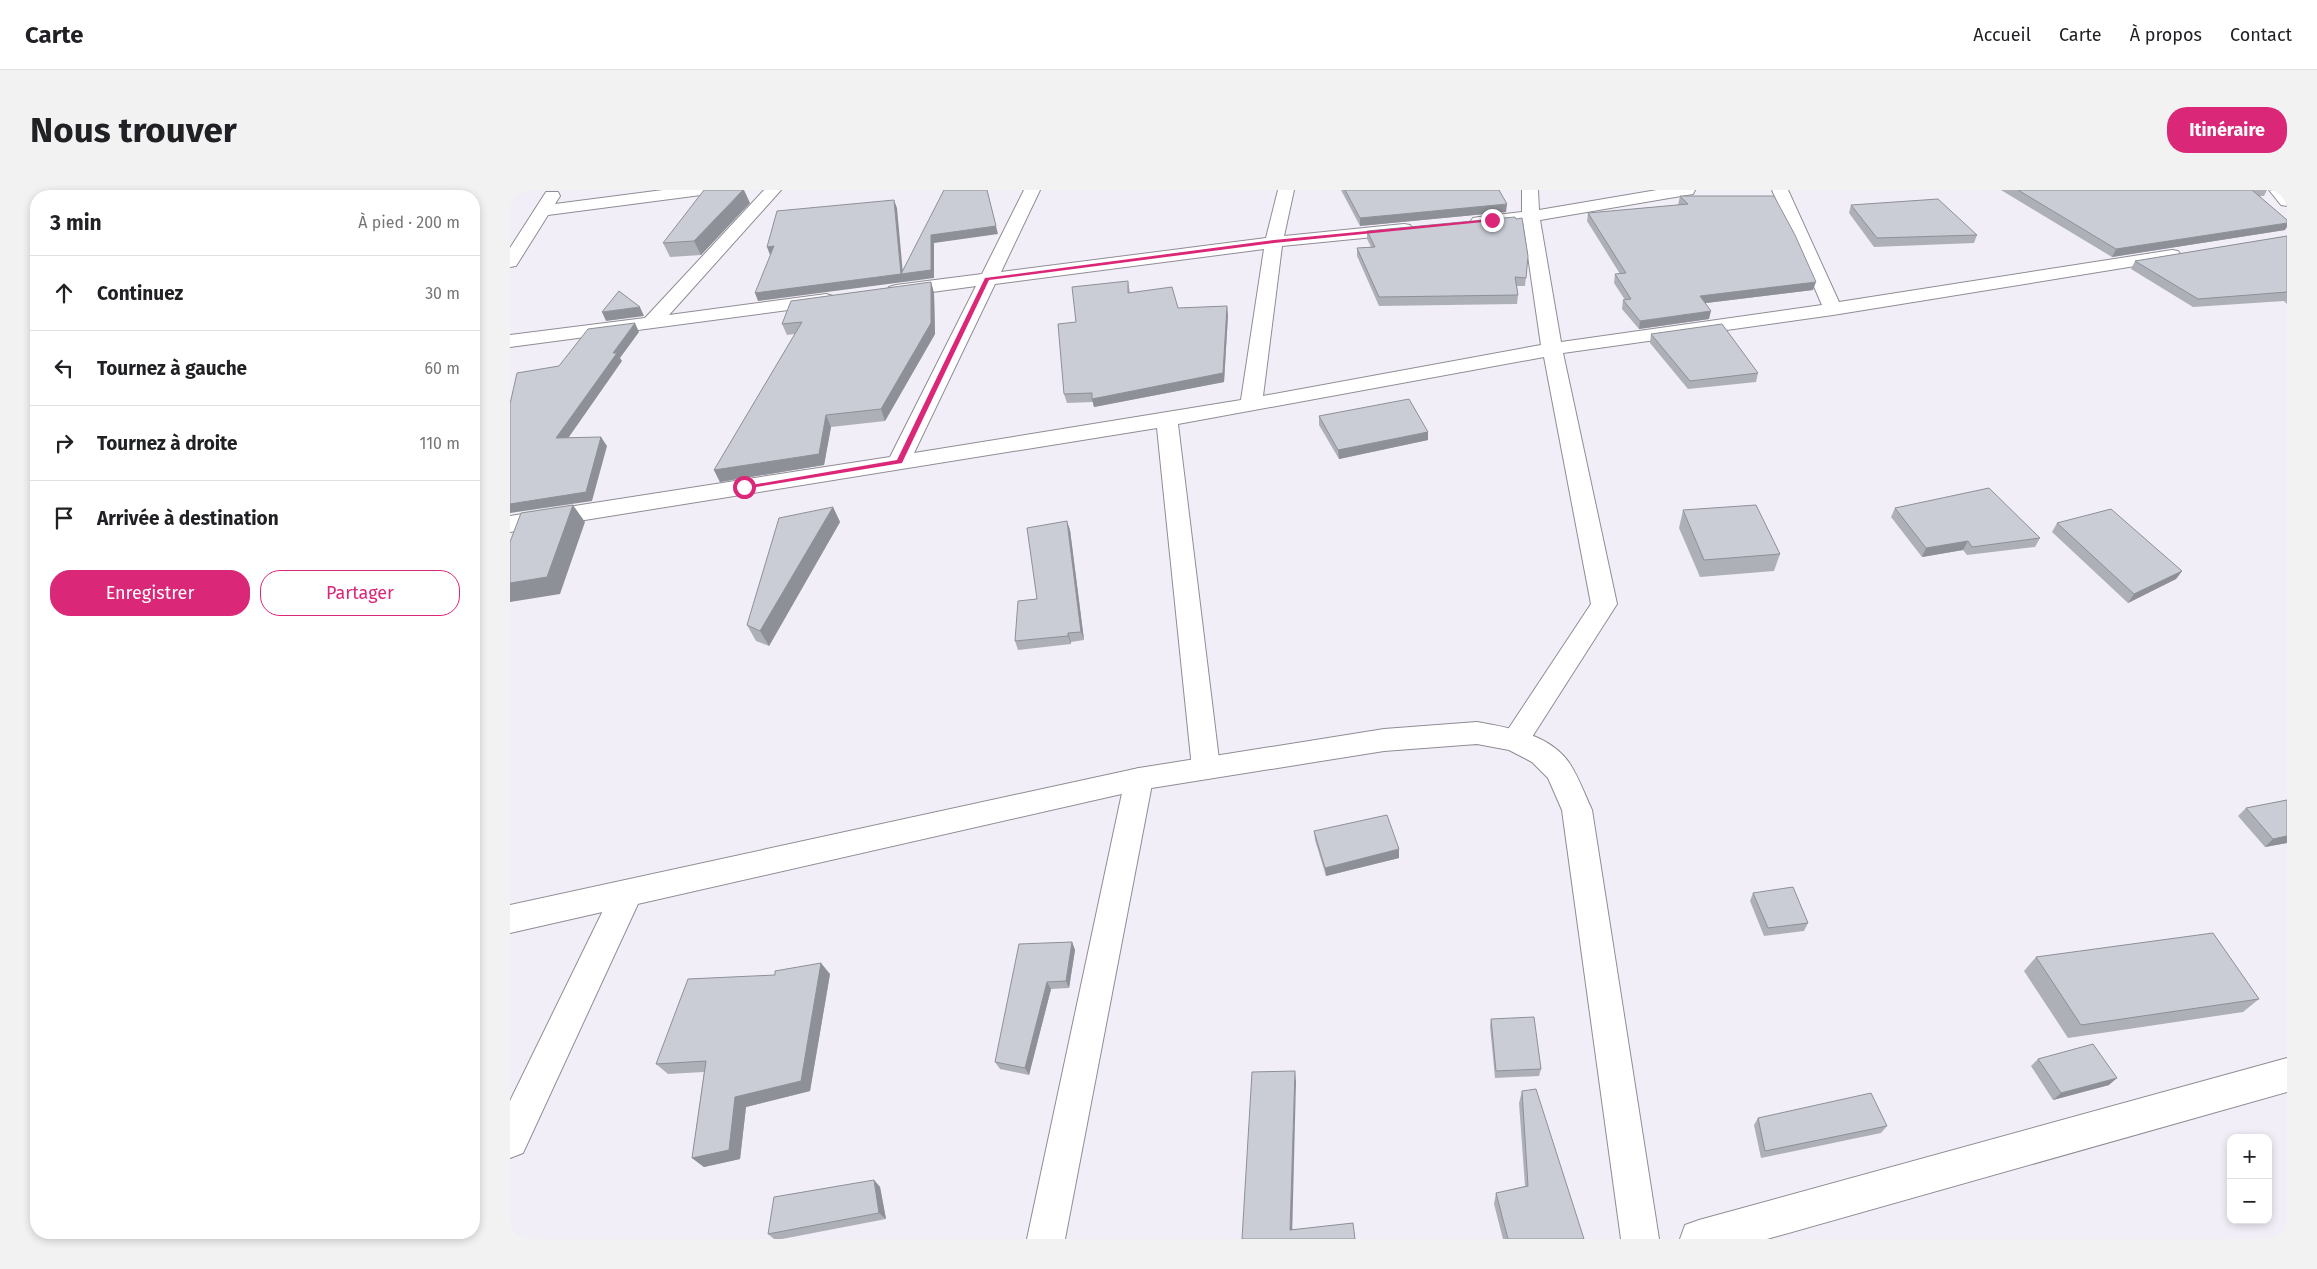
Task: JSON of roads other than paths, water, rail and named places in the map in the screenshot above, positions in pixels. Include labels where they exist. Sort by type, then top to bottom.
[{"type":"street","points":[[510,262],[557,190]]},
{"type":"street","points":[[542,211],[700,190]]},
{"type":"street","points":[[651,323],[772,190]]},
{"type":"street","points":[[899,462],[1032,190]]},
{"type":"street","points":[[1251,404],[1274,242],[1286,190]]},
{"type":"street","points":[[1515,740],[1604,604],[1552,349],[1531,216],[1530,190]]},
{"type":"street","points":[[1462,223],[1531,216],[1687,190]]},
{"type":"street","points":[[1780,190],[1833,308]]},
{"type":"street","points":[[2277,190],[2287,201]]},
{"type":"street","points":[[878,293],[1274,242],[1422,227]]},
{"type":"street","points":[[510,524],[1167,420],[1552,349],[1833,308],[2191,252]]},
{"type":"street","points":[[510,341],[839,298]]},
{"type":"street","points":[[1167,420],[1206,768]]},
{"type":"street","points":[[510,919],[1139,778],[1384,740],[1477,733],[1515,740],[1542,754],[1559,771],[1577,810],[1640,1239]]},
{"type":"street","points":[[1046,1239],[1139,778]]},
{"type":"street","points":[[510,1140],[627,893]]},
{"type":"street","points":[[1699,1239],[2287,1075]]}]
